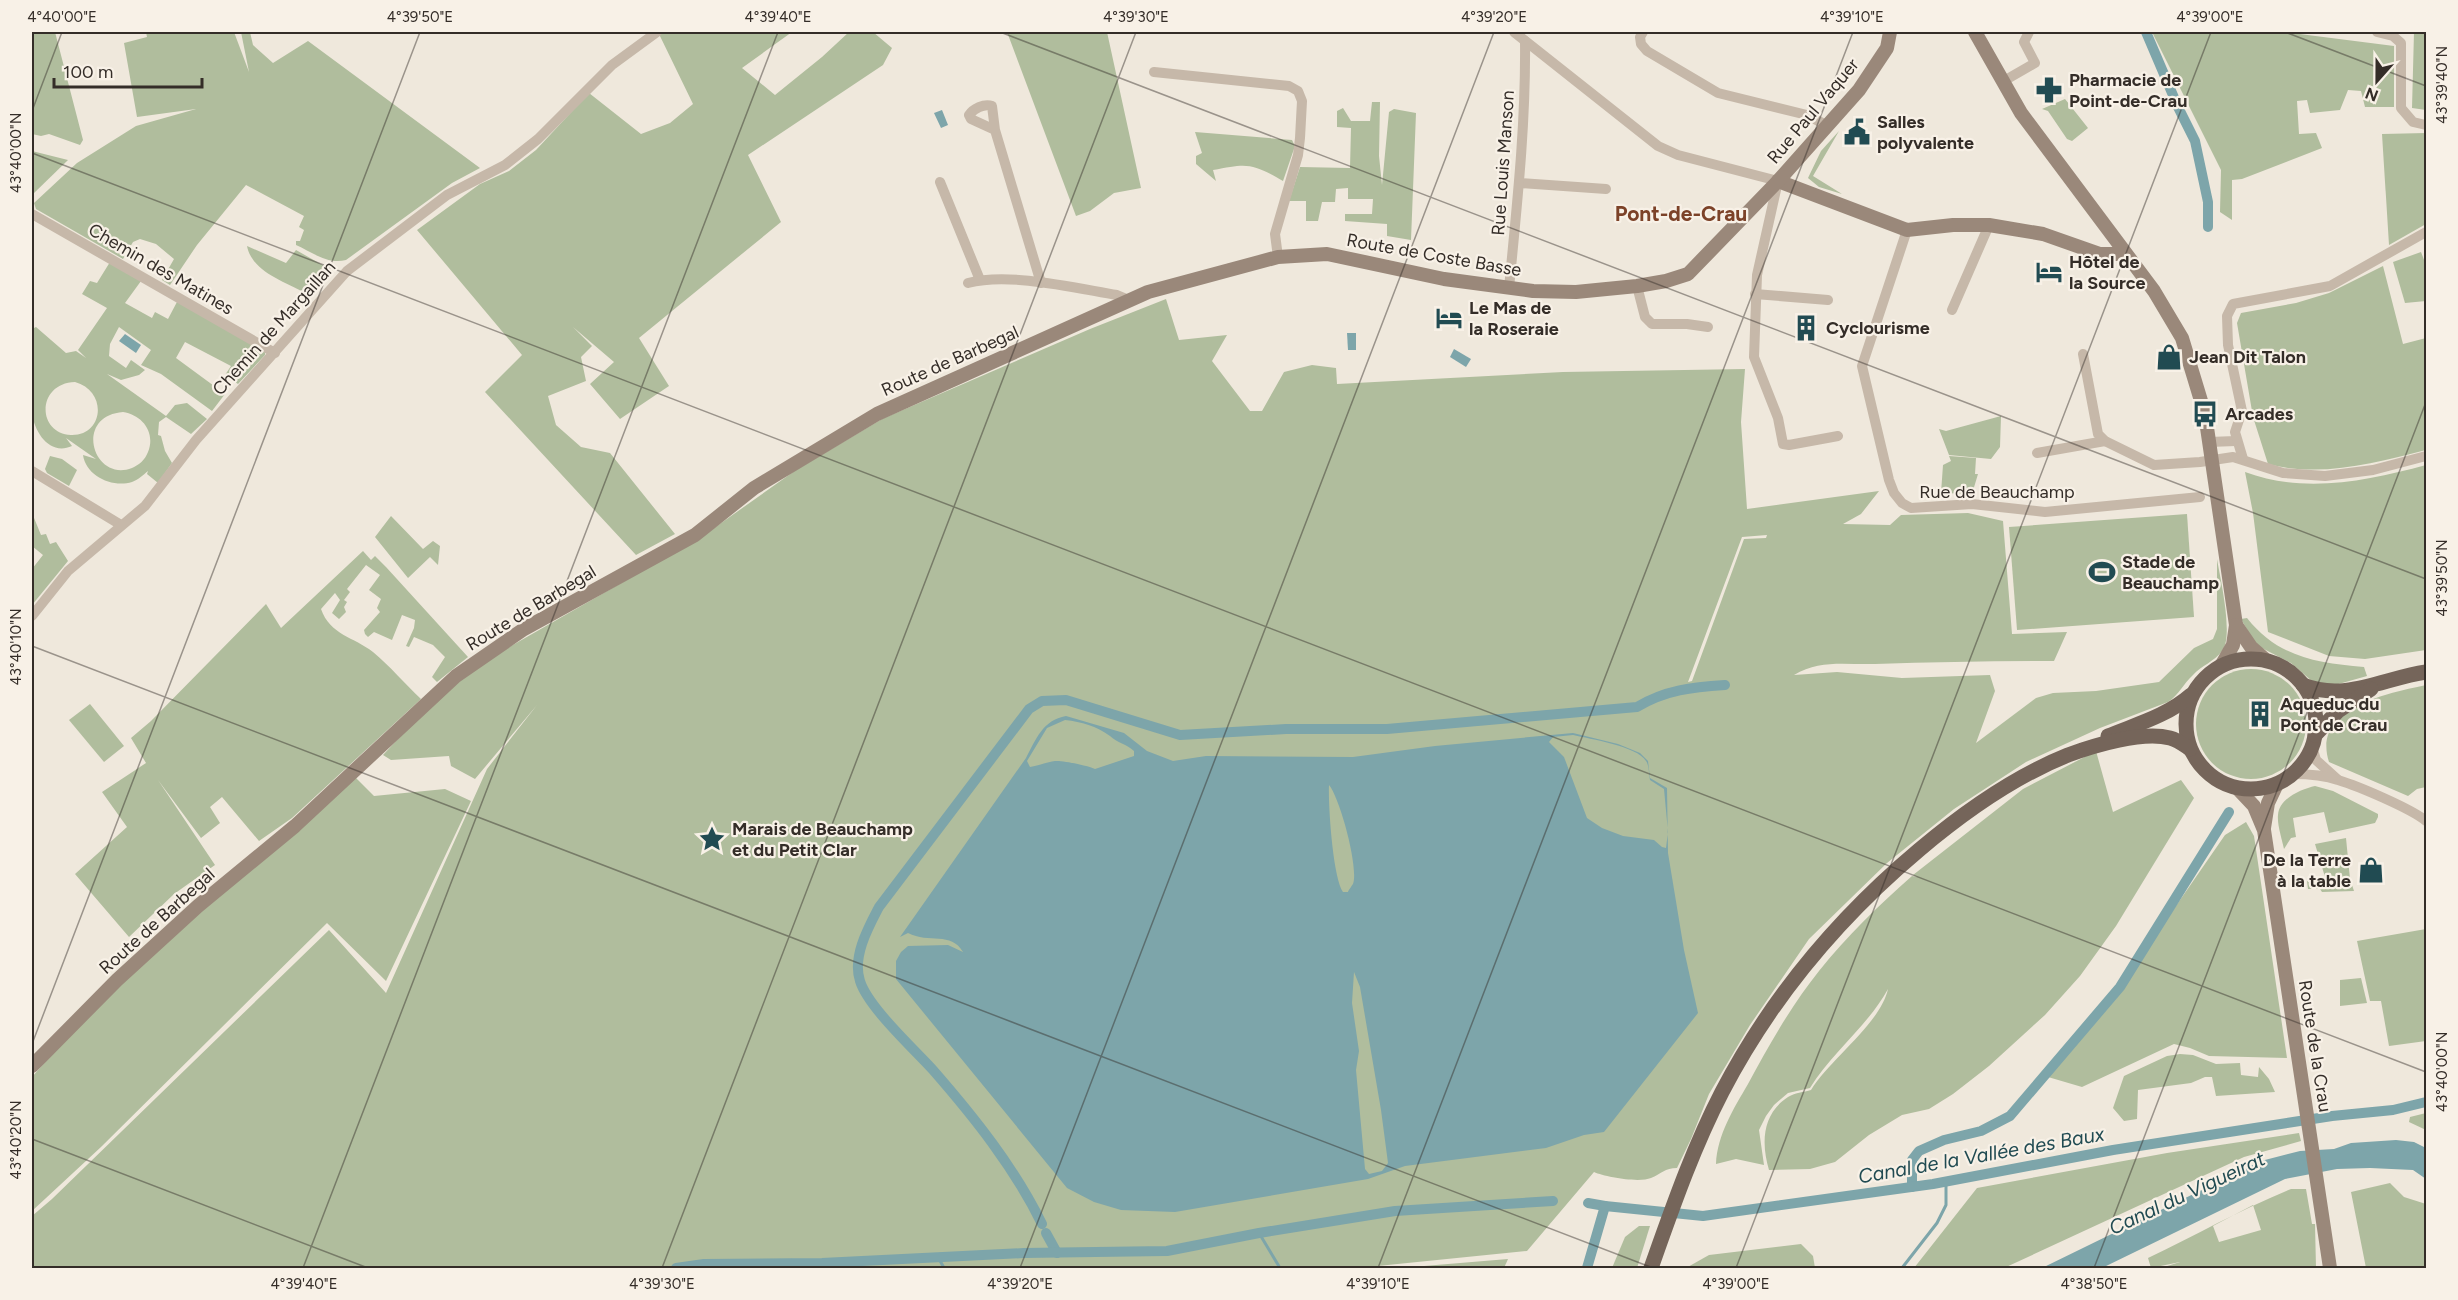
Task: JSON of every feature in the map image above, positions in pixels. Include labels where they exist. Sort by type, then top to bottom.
[{"type":"main road","points":[[2079,752],[2103,738],[2179,705],[2210,673],[2221,666],[2243,659],[2267,661],[2283,667],[2303,685],[2313,704],[2314,741]]},
{"type":"main road","points":[[2303,685],[2335,693],[2427,672]]},
{"type":"main road","points":[[1653,1262],[1687,1170],[1722,1093],[1767,1015],[1797,975],[1847,916],[1888,876],[1958,819],[2016,780],[2048,764],[2079,752],[2126,739],[2158,736],[2171,738],[2190,749],[2208,774],[2237,788],[2258,789],[2277,784],[2301,766],[2314,741],[2338,711],[2379,684]]},
{"type":"main road","points":[[2190,749],[2185,720],[2193,693]]},
{"type":"street","name":"Chemin de Margaillan","points":[[32,616],[68,571],[145,506],[196,440],[346,271],[447,195],[505,165],[538,138],[612,65],[657,32]]},
{"type":"street","points":[[1514,32],[1658,146],[1678,155],[1778,181],[1907,230],[1953,225],[1989,225],[2043,234],[2100,254],[2125,254]]},
{"type":"street","points":[[1643,32],[1640,37],[1641,44],[1647,51],[1718,93],[1807,115],[1828,126]]},
{"type":"street","name":"Rue Paul Vaquer","points":[[1778,181],[1859,90],[1887,48],[1890,32]]},
{"type":"street","points":[[1975,32],[2021,113],[2167,309],[2182,338],[2202,402],[2209,442],[2217,460],[2236,625],[2233,645],[2221,666]]},
{"type":"street","points":[[2002,82],[2035,63],[2024,42],[2029,32]]},
{"type":"street","points":[[2377,32],[2393,36],[2401,43],[2401,108],[2405,116],[2413,122],[2427,125]]},
{"type":"street","name":"Rue Louis Manson","points":[[1509,288],[1519,183],[1526,41]]},
{"type":"street","points":[[1154,72],[1289,86],[1298,91],[1302,101],[1298,155],[1275,234],[1278,257]]},
{"type":"street","points":[[995,130],[1041,283]]},
{"type":"street","points":[[1800,156],[1796,175],[1802,190]]},
{"type":"street","points":[[1778,181],[1757,275],[1754,357],[1778,418],[1783,444],[1789,445],[1838,436]]},
{"type":"street","name":"Route de Coste Basse","points":[[1099,316],[1129,300],[1162,288],[1278,257],[1328,254],[1444,279],[1509,288],[1576,292],[1666,281],[1688,274],[1778,181]]},
{"type":"street","points":[[940,182],[980,280]]},
{"type":"street","points":[[1519,183],[1606,189]]},
{"type":"street","name":"Chemin des Matines","points":[[32,214],[275,353]]},
{"type":"street","points":[[1952,310],[1989,225]]},
{"type":"street","name":"Rue de Beauchamp","points":[[1907,230],[1862,366],[1889,480],[1894,493],[1902,503],[1911,508],[1972,504],[2045,512],[2200,497]]},
{"type":"street","points":[[2243,459],[2235,432],[2242,411],[2228,345],[2227,316],[2233,304],[2330,286],[2383,252],[2427,232]]},
{"type":"street","points":[[968,283],[1004,279],[1117,295],[1129,300]]},
{"type":"street","points":[[1637,286],[1645,317],[1652,324],[1687,324],[1708,327]]},
{"type":"street","points":[[1755,294],[1828,300]]},
{"type":"street","name":"Route de Barbegal","points":[[32,1066],[125,972],[198,906],[303,819],[435,695],[477,660],[524,629],[695,535],[754,488],[877,414],[1099,316]]},
{"type":"street","points":[[2083,354],[2098,434],[2105,441],[2154,465],[2233,457],[2283,473],[2325,476],[2373,470],[2427,456]]},
{"type":"street","points":[[2037,453],[2105,441]]},
{"type":"street","points":[[2209,442],[2236,441]]},
{"type":"street","points":[[32,471],[121,525]]},
{"type":"street","points":[[2236,625],[2251,647],[2267,661]]},
{"type":"street","points":[[2314,741],[2316,760],[2337,779]]},
{"type":"street","points":[[2292,774],[2337,779],[2404,808],[2427,821]]},
{"type":"street","points":[[2264,830],[2268,803],[2277,784]]},
{"type":"street","points":[[2237,788],[2254,806],[2264,830]]},
{"type":"street","name":"Route de la Crau","points":[[2264,830],[2330,1269]]},
{"type":"green space","points":[[32,32],[55,32],[83,140],[80,145],[49,134],[41,136],[32,134]]},
{"type":"green space","points":[[146,32],[234,32],[249,72],[241,32],[250,32],[253,45],[273,63],[308,41],[480,168],[452,183],[346,260],[339,261],[320,257],[296,245],[296,241],[300,241],[304,230],[299,227],[304,216],[246,185],[197,245],[170,285],[162,280],[174,259],[156,244],[140,239],[133,242],[123,259],[36,209],[34,203],[77,163],[136,126],[196,109],[137,117],[124,43],[147,37]]},
{"type":"green space","points":[[663,32],[792,32],[742,68],[775,95],[849,32],[873,32],[892,48],[883,65],[748,155],[781,222],[639,338],[669,386],[620,419],[590,384],[614,362],[573,327],[592,346],[581,357],[586,381],[548,396],[556,425],[581,447],[610,453],[675,534],[636,555],[485,392],[522,355],[417,230],[480,184],[509,171],[536,150],[589,93],[641,134],[670,123],[693,104],[659,34]]},
{"type":"green space","points":[[1007,32],[1107,32],[1141,188],[1114,193],[1090,211],[1076,216]]},
{"type":"green space","points":[[2152,32],[2284,32],[2394,46],[2394,107],[2365,107],[2361,91],[2348,90],[2340,110],[2310,113],[2307,100],[2297,101],[2299,134],[2316,133],[2322,148],[2242,179],[2232,180],[2232,220],[2220,212],[2221,170]]},
{"type":"green space","points":[[2414,32],[2426,32],[2426,110],[2412,108]]},
{"type":"green space","points":[[2065,99],[2088,128],[2072,141],[2067,139],[2048,111],[2042,109]]},
{"type":"green space","points":[[1372,102],[1380,102],[1379,156],[1382,185],[1389,112],[1394,109],[1416,113],[1411,240],[1387,236],[1387,224],[1345,221],[1345,214],[1372,214],[1373,199],[1348,199],[1348,188],[1336,189],[1335,202],[1322,202],[1318,221],[1306,221],[1306,201],[1289,201],[1300,167],[1350,168],[1351,128],[1337,127],[1337,111],[1343,108],[1351,121],[1370,121]]},
{"type":"green space","points":[[1839,131],[1813,176],[1842,194],[1819,187],[1808,178],[1821,151]]},
{"type":"green space","points":[[1195,132],[1292,140],[1295,146],[1283,181],[1250,166],[1234,166],[1213,170],[1216,181],[1196,164],[1196,156],[1202,153]]},
{"type":"green space","points":[[2426,133],[2426,224],[2389,245],[2382,134]]},
{"type":"green space","points":[[32,151],[68,160],[32,195]]},
{"type":"green space","points":[[247,246],[286,263],[296,250],[333,271],[312,294],[307,294],[263,269],[250,255]]},
{"type":"green space","points":[[2421,252],[2426,265],[2426,301],[2405,303],[2393,262]]},
{"type":"green space","points":[[110,262],[141,281],[125,303],[152,318],[155,312],[168,319],[178,300],[265,351],[265,355],[238,384],[225,375],[231,366],[185,342],[176,358],[225,394],[212,411],[161,374],[141,365],[151,350],[119,327],[110,344],[109,356],[126,368],[131,360],[145,370],[139,375],[121,380],[107,374],[166,416],[175,405],[187,403],[207,419],[191,434],[166,417],[159,422],[158,435],[161,436],[165,451],[172,463],[158,483],[147,474],[148,471],[134,481],[124,483],[101,479],[89,469],[83,455],[96,459],[66,438],[72,446],[57,448],[50,445],[36,428],[32,414],[32,329],[36,327],[66,353],[76,351],[86,358],[78,350],[107,308],[82,294],[90,281],[97,283]],"holes":[[[75,382],[86,387],[93,394],[98,412],[90,428],[82,433],[71,435],[60,432],[52,426],[47,418],[46,408],[53,390],[62,384]],[[123,412],[136,417],[146,426],[149,431],[150,445],[147,455],[139,464],[132,468],[118,470],[107,466],[99,458],[94,447],[94,435],[98,425],[107,416]]]},
{"type":"green space","points":[[2383,266],[2403,344],[2426,338],[2426,450],[2368,464],[2328,469],[2308,470],[2268,464],[2253,417],[2237,323],[2241,313],[2296,303],[2329,293]]},
{"type":"green space","points":[[1166,299],[1179,340],[1227,335],[1212,361],[1250,411],[1262,411],[1284,372],[1312,365],[1336,368],[1337,384],[1563,372],[1745,369],[1741,422],[1747,509],[1879,491],[1861,514],[1843,524],[1890,525],[1901,515],[1968,513],[2003,521],[2012,634],[2067,632],[2054,661],[1834,664],[1814,667],[1794,675],[1837,672],[1902,678],[1990,675],[1995,691],[1976,743],[2036,698],[2053,693],[2096,691],[2159,682],[2194,648],[2213,639],[2217,629],[2217,559],[2225,606],[2227,633],[2225,644],[2219,655],[2196,672],[2168,702],[2100,728],[2026,762],[1954,809],[1887,863],[1809,939],[1750,1025],[1709,1094],[1677,1168],[1639,1180],[1594,1172],[1527,1251],[1358,1268],[32,1268],[32,1216],[329,930],[386,993],[487,769],[537,705],[475,779],[451,766],[449,756],[391,760],[383,755],[441,693],[499,653],[700,538],[796,470],[882,419],[1090,329]],"holes":[[[1767,535],[1766,538],[1744,539],[1692,681],[1688,682],[1742,537]]]},
{"type":"green space","points":[[2001,416],[2000,447],[1991,459],[1949,455],[1939,429],[1946,431]]},
{"type":"green space","points":[[50,456],[62,459],[77,470],[69,486],[47,473],[45,469]]},
{"type":"green space","points":[[1949,456],[1976,458],[1975,474],[1978,474],[1972,494],[1941,493],[1943,465],[1951,461]]},
{"type":"green space","points":[[2426,465],[2426,650],[2365,659],[2329,656],[2268,632],[2253,513],[2245,472],[2267,479],[2313,484],[2358,480]]},
{"type":"green space","points":[[32,513],[41,535],[46,534],[50,544],[56,542],[68,561],[32,605],[32,569],[43,555],[32,546]]},
{"type":"green space","name":"Stade de Beauchamp","points":[[2187,514],[2194,617],[2017,630],[2009,527]]},
{"type":"green space","points":[[391,516],[423,549],[433,541],[440,546],[438,565],[430,557],[408,578],[375,537]]},
{"type":"green space","points":[[363,551],[371,560],[375,556],[386,567],[468,657],[437,682],[432,677],[445,657],[433,645],[414,637],[409,647],[406,646],[415,620],[402,615],[392,640],[374,632],[368,637],[364,630],[380,612],[377,608],[381,599],[369,590],[380,575],[366,565],[347,589],[350,592],[344,600],[347,602],[344,607],[346,612],[339,619],[332,613],[340,600],[335,593],[321,609],[330,625],[373,652],[421,699],[292,818],[259,841],[222,797],[210,807],[220,823],[201,838],[158,780],[215,865],[174,894],[129,937],[75,874],[127,827],[102,792],[146,763],[131,738],[151,721],[266,604],[281,628]]},
{"type":"green space","points":[[2247,618],[2272,642],[2285,650],[2314,660],[2364,667],[2367,676],[2335,685],[2313,682],[2291,663],[2256,645],[2241,619]]},
{"type":"green space","points":[[2251,669],[2272,673],[2290,685],[2302,703],[2306,724],[2302,745],[2290,763],[2272,775],[2251,779],[2230,775],[2212,763],[2200,745],[2196,724],[2200,703],[2212,685],[2230,673]]},
{"type":"green space","points":[[2426,685],[2426,787],[2417,789],[2408,796],[2329,762],[2327,743],[2332,728],[2342,716],[2375,698]]},
{"type":"green space","points":[[90,704],[124,746],[104,762],[69,720]]},
{"type":"green space","points":[[2096,751],[2113,812],[2181,780],[2194,798],[2116,926],[2080,976],[2045,1015],[1989,1066],[1953,1094],[1929,1109],[1902,1115],[1869,1135],[1835,1162],[1810,1169],[1769,1170],[1765,1140],[1768,1120],[1773,1112],[1788,1097],[1811,1090],[1875,1015],[1888,989],[1880,1003],[1810,1088],[1788,1093],[1774,1105],[1766,1116],[1759,1130],[1764,1165],[1736,1159],[1716,1164],[1719,1143],[1727,1122],[1764,1055],[1799,998],[1841,945],[1912,876],[1917,877],[1913,875],[2023,789]]},
{"type":"green space","points":[[356,778],[374,796],[445,789],[471,801],[386,981],[327,923],[101,1147],[32,1211],[32,1077],[91,1010],[190,918]]},
{"type":"green space","points":[[2315,786],[2333,791],[2378,814],[2375,823],[2329,833],[2324,812],[2293,818],[2296,837],[2291,838],[2284,849],[2278,823],[2279,809],[2292,795]]},
{"type":"green space","points":[[2246,822],[2254,836],[2287,1058],[2209,1056],[2174,1044],[2082,1087],[2048,1077],[2126,984],[2160,929],[2225,835]]},
{"type":"green space","points":[[2346,838],[2350,879],[2354,891],[2322,892],[2320,889],[2308,889],[2307,881],[2325,877],[2315,844]]},
{"type":"green space","points":[[2426,929],[2426,1041],[2389,1046],[2381,1001],[2370,1001],[2357,941]]},
{"type":"green space","points":[[2361,978],[2367,1003],[2340,1006],[2340,980]]},
{"type":"green space","points":[[2193,1055],[2216,1064],[2240,1063],[2241,1075],[2258,1077],[2259,1067],[2269,1079],[2275,1092],[2216,1096],[2212,1077],[2205,1077],[2191,1083],[2138,1090],[2137,1119],[2124,1121],[2113,1108],[2124,1076],[2167,1056]]},
{"type":"green space","points":[[2426,1113],[2426,1130],[2409,1122],[2410,1117]]},
{"type":"green space","points":[[2299,1133],[2301,1141],[2244,1157],[2004,1268],[1914,1268],[1977,1188],[2167,1153]]},
{"type":"green space","points":[[2390,1183],[2404,1197],[2426,1204],[2426,1268],[2366,1268],[2351,1192]]},
{"type":"green space","points":[[2291,1189],[2306,1189],[2312,1224],[2315,1224],[2316,1268],[2161,1268],[2180,1262],[2151,1268],[2148,1258],[2234,1215],[2213,1226],[2219,1242],[2261,1230],[2253,1206]]},
{"type":"green space","points":[[1639,1226],[1650,1226],[1637,1268],[1612,1268],[1625,1237]]},
{"type":"green space","points":[[1801,1244],[1813,1256],[1815,1268],[1686,1268],[1709,1255]]},
{"type":"green space","points":[[1508,1259],[1504,1268],[1400,1268]]},
{"type":"water","points":[[942,110],[948,125],[941,128],[934,113]]},
{"type":"water","points":[[1347,333],[1356,333],[1356,350],[1348,350]]},
{"type":"water","points":[[125,334],[141,345],[136,353],[119,341]]},
{"type":"water","points":[[1454,349],[1471,359],[1466,367],[1450,357]]},
{"type":"water","points":[[1066,716],[1124,733],[1147,751],[1173,761],[1206,756],[1353,757],[1435,746],[1573,733],[1618,744],[1640,753],[1648,761],[1650,778],[1667,788],[1668,828],[1664,789],[1650,780],[1647,763],[1641,756],[1623,747],[1573,735],[1553,737],[1549,742],[1564,757],[1587,818],[1602,828],[1623,836],[1654,840],[1666,848],[1668,834],[1668,853],[1684,950],[1698,1013],[1604,1132],[1584,1135],[1546,1148],[1405,1166],[1368,1179],[1175,1212],[1121,1210],[1094,1202],[1067,1188],[896,979],[896,961],[908,946],[948,945],[963,952],[958,946],[946,940],[924,938],[908,933],[900,937],[1026,758],[1041,731],[1058,718]],"holes":[[[1065,720],[1089,725],[1134,751],[1134,756],[1095,769],[1058,761],[1030,767],[1027,761],[1047,728]],[[1329,785],[1338,804],[1351,849],[1354,876],[1353,884],[1348,892],[1343,892],[1336,872]],[[1354,972],[1360,987],[1388,1163],[1382,1171],[1369,1174],[1365,1169],[1356,1070],[1359,1051],[1352,1003]]]},
{"type":"water","points":[[2396,1140],[2414,1142],[2426,1148],[2426,1179],[2413,1170],[2370,1168],[2337,1169],[2285,1179],[2102,1268],[2042,1268],[2261,1161],[2300,1151],[2334,1149],[2351,1143]]},
{"type":"waterway","points":[[2146,32],[2195,141],[2208,202],[2208,227]]},
{"type":"waterway","points":[[1042,1224],[1019,1182],[992,1143],[933,1070],[872,1003],[860,981],[858,972],[862,943],[879,907],[1029,709],[1042,701],[1066,700],[1180,735],[1286,729],[1387,729],[1637,707],[1679,690],[1725,685]]},
{"type":"waterway","points":[[1912,1187],[1912,1160],[1919,1151],[1944,1140],[1981,1131],[2010,1116],[2120,987],[2229,812]]},
{"type":"waterway","name":"Canal de la Vallée des Baux","points":[[1587,1268],[1605,1206],[1703,1216],[1933,1184],[2113,1150],[2332,1116],[2393,1110],[2426,1102]]},
{"type":"waterway","points":[[1902,1268],[1937,1223],[1946,1205],[1946,1182]]},
{"type":"waterway","points":[[676,1268],[704,1264],[822,1263],[1024,1253],[1167,1251],[1259,1233],[1395,1211],[1553,1201]]},
{"type":"waterway","points":[[1588,1203],[1605,1206]]},
{"type":"waterway","points":[[1046,1233],[1057,1253]]},
{"type":"waterway","points":[[1259,1233],[1280,1268]]},
{"type":"waterway","points":[[938,1257],[944,1268]]},
{"type":"place","name":"Pharmacie de Point-de-Crau","points":[[2049,90]]},
{"type":"place","name":"Salles polyvalente","points":[[1857,132]]},
{"type":"place","name":"Hôtel de la Source","points":[[2049,272]]},
{"type":"place","name":"Le Mas de la Roseraie","points":[[1449,318]]},
{"type":"place","name":"Cyclourisme","points":[[1806,328]]},
{"type":"place","name":"Jean Dit Talon","points":[[2169,357]]},
{"type":"place","name":"Arcades","points":[[2205,414]]},
{"type":"place","name":"Stade de Beauchamp","points":[[2102,572]]},
{"type":"place","name":"Aqueduc du Pont de Crau","points":[[2260,714]]},
{"type":"place","name":"Marais de Beauchamp et du Petit Clar","points":[[712,839]]},
{"type":"place","name":"De la Terre à la table","points":[[2371,870]]},
{"type":"district","name":"Pont-de-Crau","points":[[1681,214]]},
{"type":"water label","name":"Canal du Vigueirat","points":[[2187,1193]]}]
